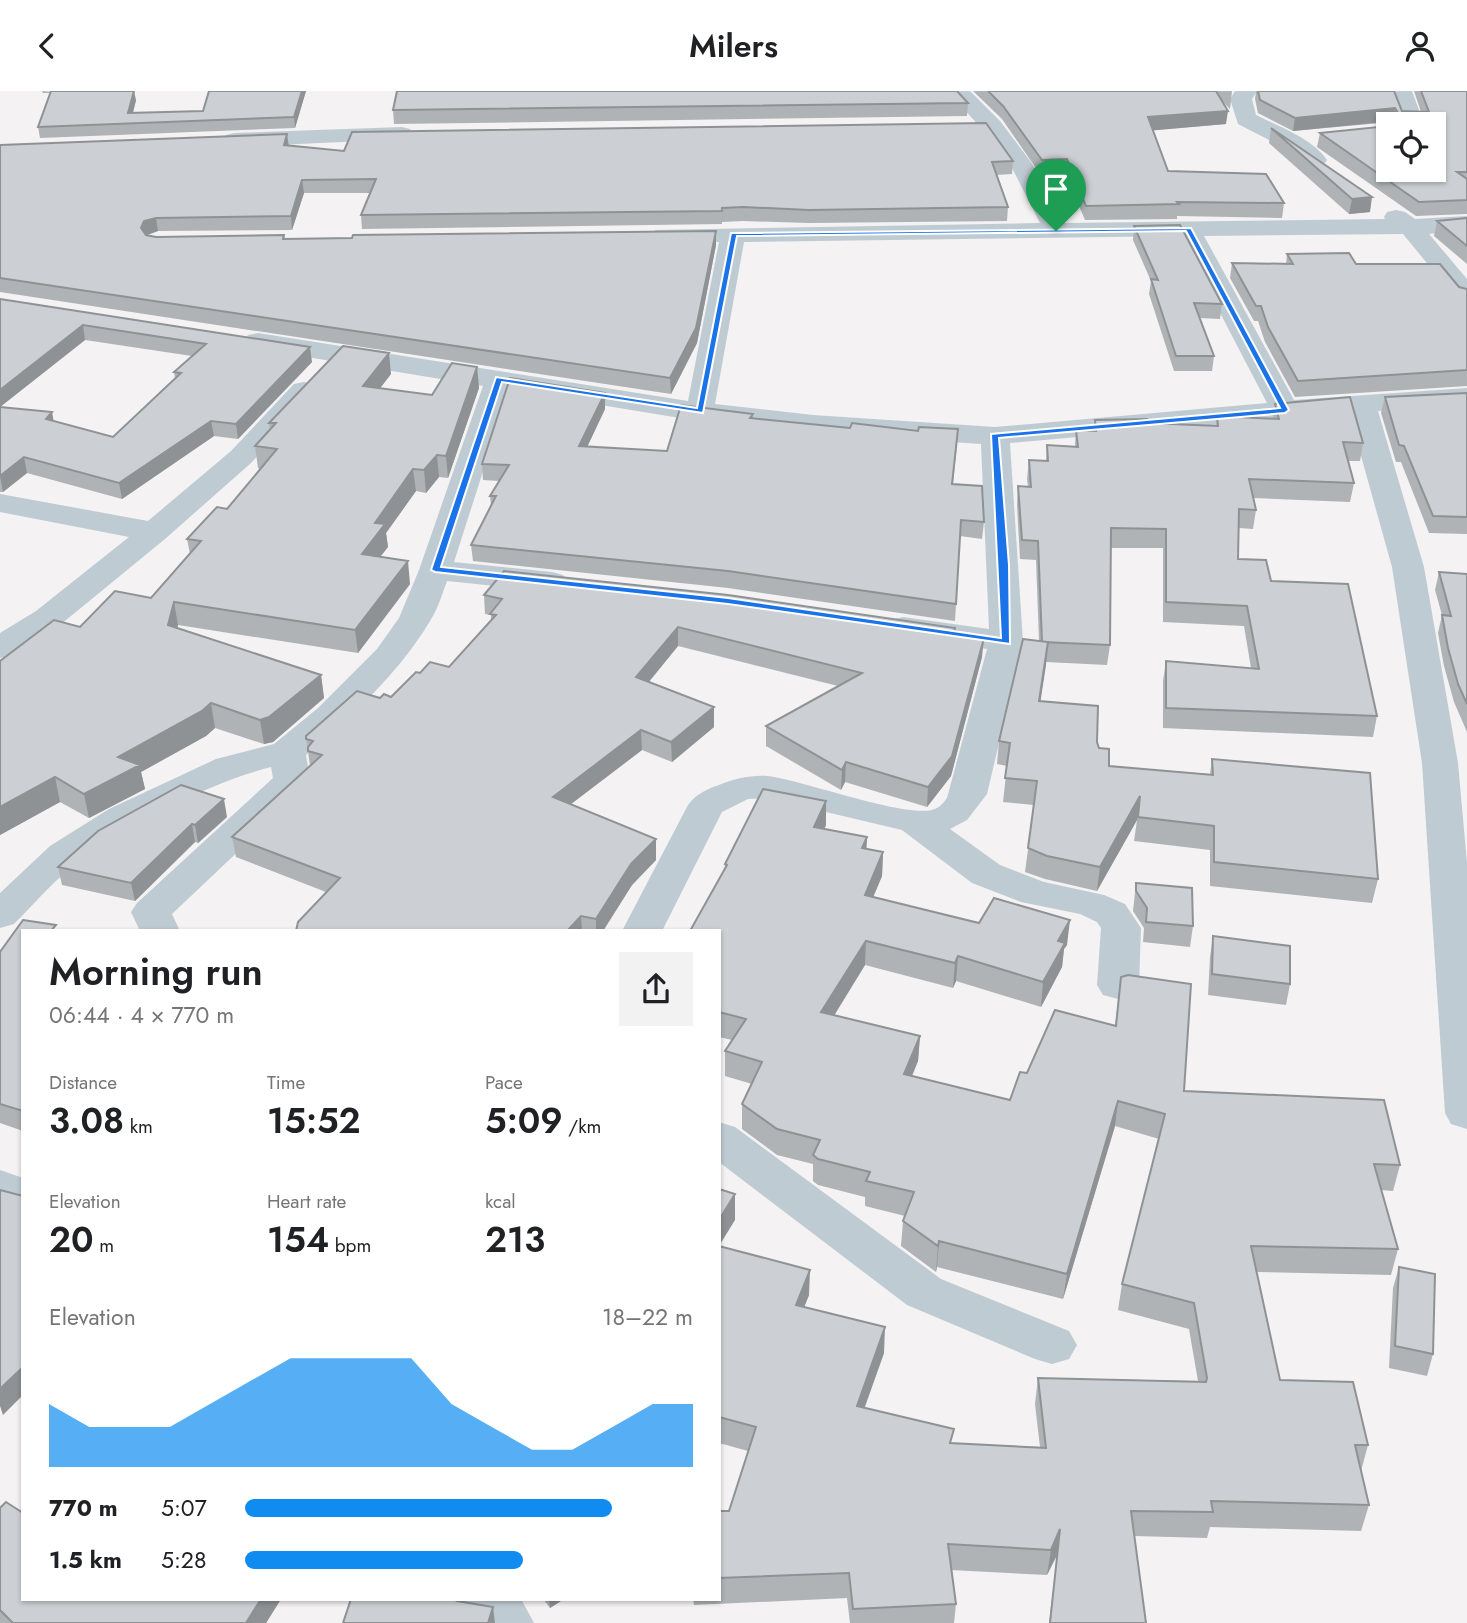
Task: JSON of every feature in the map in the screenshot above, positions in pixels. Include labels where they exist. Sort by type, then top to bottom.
[{"type":"street","points":[[958,91],[992,126],[1030,178],[1056,231]]},
{"type":"street","points":[[1246,91],[1241,99],[1246,118],[1289,141],[1332,172]]},
{"type":"street","points":[[1401,91],[1405,96],[1404,103],[1408,112]]},
{"type":"street","points":[[964,127],[992,126]]},
{"type":"street","points":[[212,141],[417,133]]},
{"type":"street","points":[[1289,141],[1326,137]]},
{"type":"street","points":[[1376,203],[1409,226],[1467,295]]},
{"type":"street","points":[[637,235],[1449,226],[1467,223]]},
{"type":"street","points":[[1188,229],[1285,410]]},
{"type":"street","points":[[700,411],[733,234]]},
{"type":"street","points":[[232,337],[700,411],[813,424],[995,436],[1467,397]]},
{"type":"street","points":[[0,648],[48,618],[241,457],[338,354]]},
{"type":"street","points":[[0,915],[64,854],[122,817],[229,767],[287,752],[331,716],[389,656],[415,619],[435,570],[499,379]]},
{"type":"street","points":[[1361,404],[1408,567],[1440,763],[1467,1113]]},
{"type":"street","points":[[643,929],[707,805],[726,794],[749,787],[768,787],[915,822],[940,820],[958,810],[968,794],[1006,642],[1004,565],[995,436]]},
{"type":"street","points":[[0,503],[154,532]]},
{"type":"street","points":[[435,570],[582,585]]},
{"type":"street","points":[[874,622],[1006,642]]},
{"type":"street","points":[[159,929],[151,912],[292,780],[287,752]]},
{"type":"street","points":[[915,822],[986,874],[1035,893],[1090,904],[1111,913],[1121,927],[1118,985]]},
{"type":"street","points":[[721,1140],[924,1292],[1052,1345]]},
{"type":"street","points":[[0,1187],[21,1197]]},
{"type":"street","points":[[489,1601],[506,1623]]},
{"type":"building","points":[[51,91],[134,91],[128,113],[203,111],[209,91],[302,91],[294,117],[38,127]]},
{"type":"building","points":[[397,91],[957,91],[968,103],[393,110]]},
{"type":"building","points":[[988,91],[1216,91],[1228,111],[1148,117],[1168,171],[1266,174],[1284,203],[1177,202],[1179,204],[1086,206],[1067,159],[1042,160],[1003,106]]},
{"type":"building","points":[[1258,91],[1394,91],[1402,111],[1429,112],[1395,112],[1395,108],[1295,118],[1260,100]]},
{"type":"building","points":[[1421,91],[1467,91],[1467,172],[1457,172],[1467,179],[1467,200],[1419,202],[1390,182],[1446,182],[1446,112],[1429,112]]},
{"type":"building","points":[[986,123],[1013,161],[992,162],[1008,207],[809,210],[743,207],[722,208],[722,211],[361,215],[376,179],[302,180],[291,216],[156,218],[144,221],[141,228],[146,235],[156,237],[284,235],[283,239],[352,238],[353,235],[716,231],[696,328],[670,378],[0,278],[0,145],[287,134],[284,145],[344,151],[352,132]]},
{"type":"building","points":[[1376,127],[1376,172],[1320,133]]},
{"type":"building","points":[[1271,128],[1372,197],[1352,199]]},
{"type":"building","points":[[1467,218],[1467,246],[1437,221]]},
{"type":"building","points":[[1180,225],[1222,304],[1194,303],[1214,356],[1176,356],[1151,279],[1158,280],[1134,226]]},
{"type":"building","points":[[1349,253],[1356,264],[1440,264],[1459,287],[1467,289],[1467,370],[1298,381],[1268,327],[1261,306],[1256,306],[1232,263],[1293,264],[1287,254]]},
{"type":"building","points":[[0,299],[310,347],[236,424],[211,421],[119,483],[24,457],[0,476],[0,407],[52,412],[46,419],[113,437],[181,373],[174,372],[206,344],[83,325],[0,390]]},
{"type":"building","points":[[343,346],[389,353],[363,386],[432,395],[452,363],[477,367],[446,456],[437,455],[424,470],[413,469],[375,523],[385,524],[362,554],[408,561],[355,630],[174,602],[168,625],[321,675],[269,717],[260,720],[211,703],[202,711],[118,757],[140,765],[84,794],[55,777],[0,807],[0,661],[54,620],[80,627],[115,591],[151,598],[201,541],[187,539],[217,507],[227,509],[277,449],[255,446],[276,423],[269,423]]},
{"type":"building","points":[[510,378],[605,393],[579,446],[667,451],[681,405],[753,414],[750,418],[850,428],[852,423],[918,431],[919,427],[958,429],[952,484],[982,486],[984,522],[961,520],[956,604],[728,571],[471,545],[496,496],[490,496],[509,465],[482,464]]},
{"type":"building","points":[[1467,393],[1467,517],[1433,516],[1404,446],[1399,445],[1385,397]]},
{"type":"building","points":[[1350,397],[1363,443],[1343,442],[1354,483],[1249,479],[1256,510],[1239,509],[1238,559],[1266,560],[1271,581],[1348,584],[1377,716],[1166,708],[1166,661],[1259,669],[1247,606],[1166,602],[1166,529],[1111,528],[1110,645],[1042,642],[1038,541],[1022,540],[1018,486],[1031,487],[1029,460],[1048,461],[1047,445],[1078,447],[1076,430],[1096,431],[1095,420],[1147,419],[1147,423],[1218,426],[1217,416],[1279,419],[1275,404]]},
{"type":"building","points":[[504,571],[728,595],[955,628],[954,634],[984,638],[952,756],[928,787],[846,762],[842,770],[766,726],[862,673],[678,627],[636,677],[714,707],[671,742],[641,730],[553,797],[656,839],[631,864],[596,919],[581,916],[569,929],[296,929],[298,922],[340,878],[232,837],[322,755],[308,751],[313,741],[306,739],[306,736],[357,691],[380,698],[384,694],[391,697],[430,662],[449,667],[496,615],[490,614],[502,599],[484,595]]},
{"type":"building","points":[[1439,572],[1467,574],[1467,704],[1448,648],[1442,615],[1451,616]]},
{"type":"building","points":[[1023,639],[1048,642],[1039,701],[1098,706],[1097,742],[1099,748],[1109,749],[1109,766],[1213,775],[1212,759],[1370,773],[1378,879],[1214,862],[1214,826],[1138,817],[1140,796],[1100,867],[1047,856],[1028,848],[1037,781],[1005,778],[1010,743],[999,741]]},
{"type":"building","points":[[181,785],[224,799],[195,825],[192,824],[131,883],[58,867],[98,831]]},
{"type":"building","points":[[763,789],[826,801],[814,827],[867,837],[862,848],[883,852],[865,895],[979,923],[994,898],[1070,920],[1058,941],[1065,943],[1043,982],[958,956],[955,963],[866,941],[821,1012],[920,1036],[904,1074],[1010,1100],[1020,1072],[1027,1073],[1055,1010],[1116,1026],[1121,977],[1128,975],[1191,984],[1184,1091],[1384,1100],[1400,1165],[1374,1164],[1398,1249],[1251,1246],[1280,1380],[1353,1382],[1368,1445],[1355,1445],[1369,1505],[1211,1501],[1213,1512],[1131,1511],[1146,1623],[1050,1623],[1060,1529],[1051,1550],[948,1544],[956,1604],[853,1609],[849,1573],[721,1578],[721,1511],[729,1511],[756,1427],[721,1418],[721,1247],[810,1270],[796,1305],[885,1327],[857,1406],[954,1429],[950,1443],[1046,1448],[1038,1378],[1206,1382],[1207,1378],[1194,1303],[1122,1284],[1165,1114],[1118,1101],[1067,1274],[939,1241],[938,1246],[903,1221],[914,1192],[866,1181],[870,1172],[818,1159],[813,1155],[820,1140],[777,1129],[742,1104],[762,1062],[725,1051],[746,1019],[721,1013],[721,929],[691,929],[727,865],[725,864]]},
{"type":"building","points":[[1136,883],[1192,888],[1193,926],[1146,922],[1147,908],[1136,891]]},
{"type":"building","points":[[23,920],[56,925],[53,929],[21,929],[21,1110],[0,1104],[0,952]]},
{"type":"building","points":[[1213,936],[1290,946],[1290,984],[1212,974]]},
{"type":"building","points":[[0,1190],[21,1195],[21,1369],[0,1389]]},
{"type":"building","points":[[721,1190],[735,1194],[721,1217]]},
{"type":"building","points":[[1399,1267],[1435,1274],[1433,1354],[1395,1346]]},
{"type":"building","points":[[6,1502],[21,1512],[21,1601],[260,1601],[246,1623],[13,1623],[0,1610],[0,1508]]},
{"type":"building","points":[[350,1601],[457,1601],[493,1607],[488,1623],[343,1623]]},
{"type":"route","points":[[1188,229],[1285,410],[995,436],[1004,565],[1006,642],[728,601],[435,570],[499,379],[700,411],[733,234],[1056,231],[1188,229]]}]
